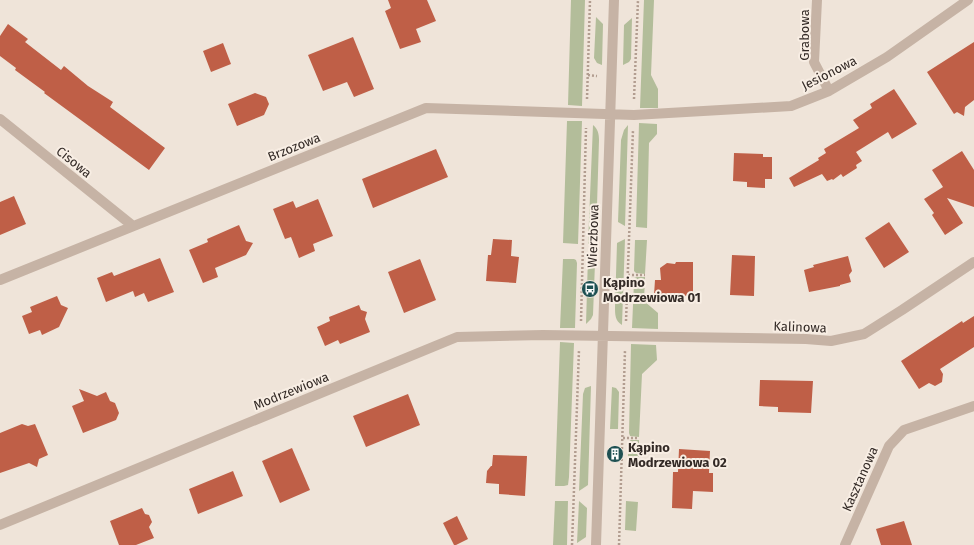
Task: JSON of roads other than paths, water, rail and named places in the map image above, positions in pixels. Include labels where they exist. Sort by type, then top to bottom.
[{"type":"street","name":"Wierzbowa","points":[[596,545],[614,0]]},
{"type":"street","name":"Grabowa","points":[[817,0],[814,62],[830,91]]},
{"type":"street","name":"Jesionowa","points":[[610,115],[791,106],[830,91],[887,57],[968,0]]},
{"type":"street","name":"Brzozowa","points":[[0,280],[426,108],[610,115]]},
{"type":"street","name":"Cisowa","points":[[0,119],[133,226]]},
{"type":"street","name":"Kalinowa","points":[[603,336],[798,339],[831,341],[864,334],[974,262]]},
{"type":"street","name":"Modrzewiowa","points":[[0,525],[457,337],[543,335],[603,336]]},
{"type":"street","name":"Kasztanowa","points":[[845,545],[889,446],[904,430],[974,406]]},
{"type":"place","name":"Kąpino Modrzewiowa 01","points":[[590,289]]},
{"type":"place","name":"Kąpino Modrzewiowa 02","points":[[615,454]]}]
